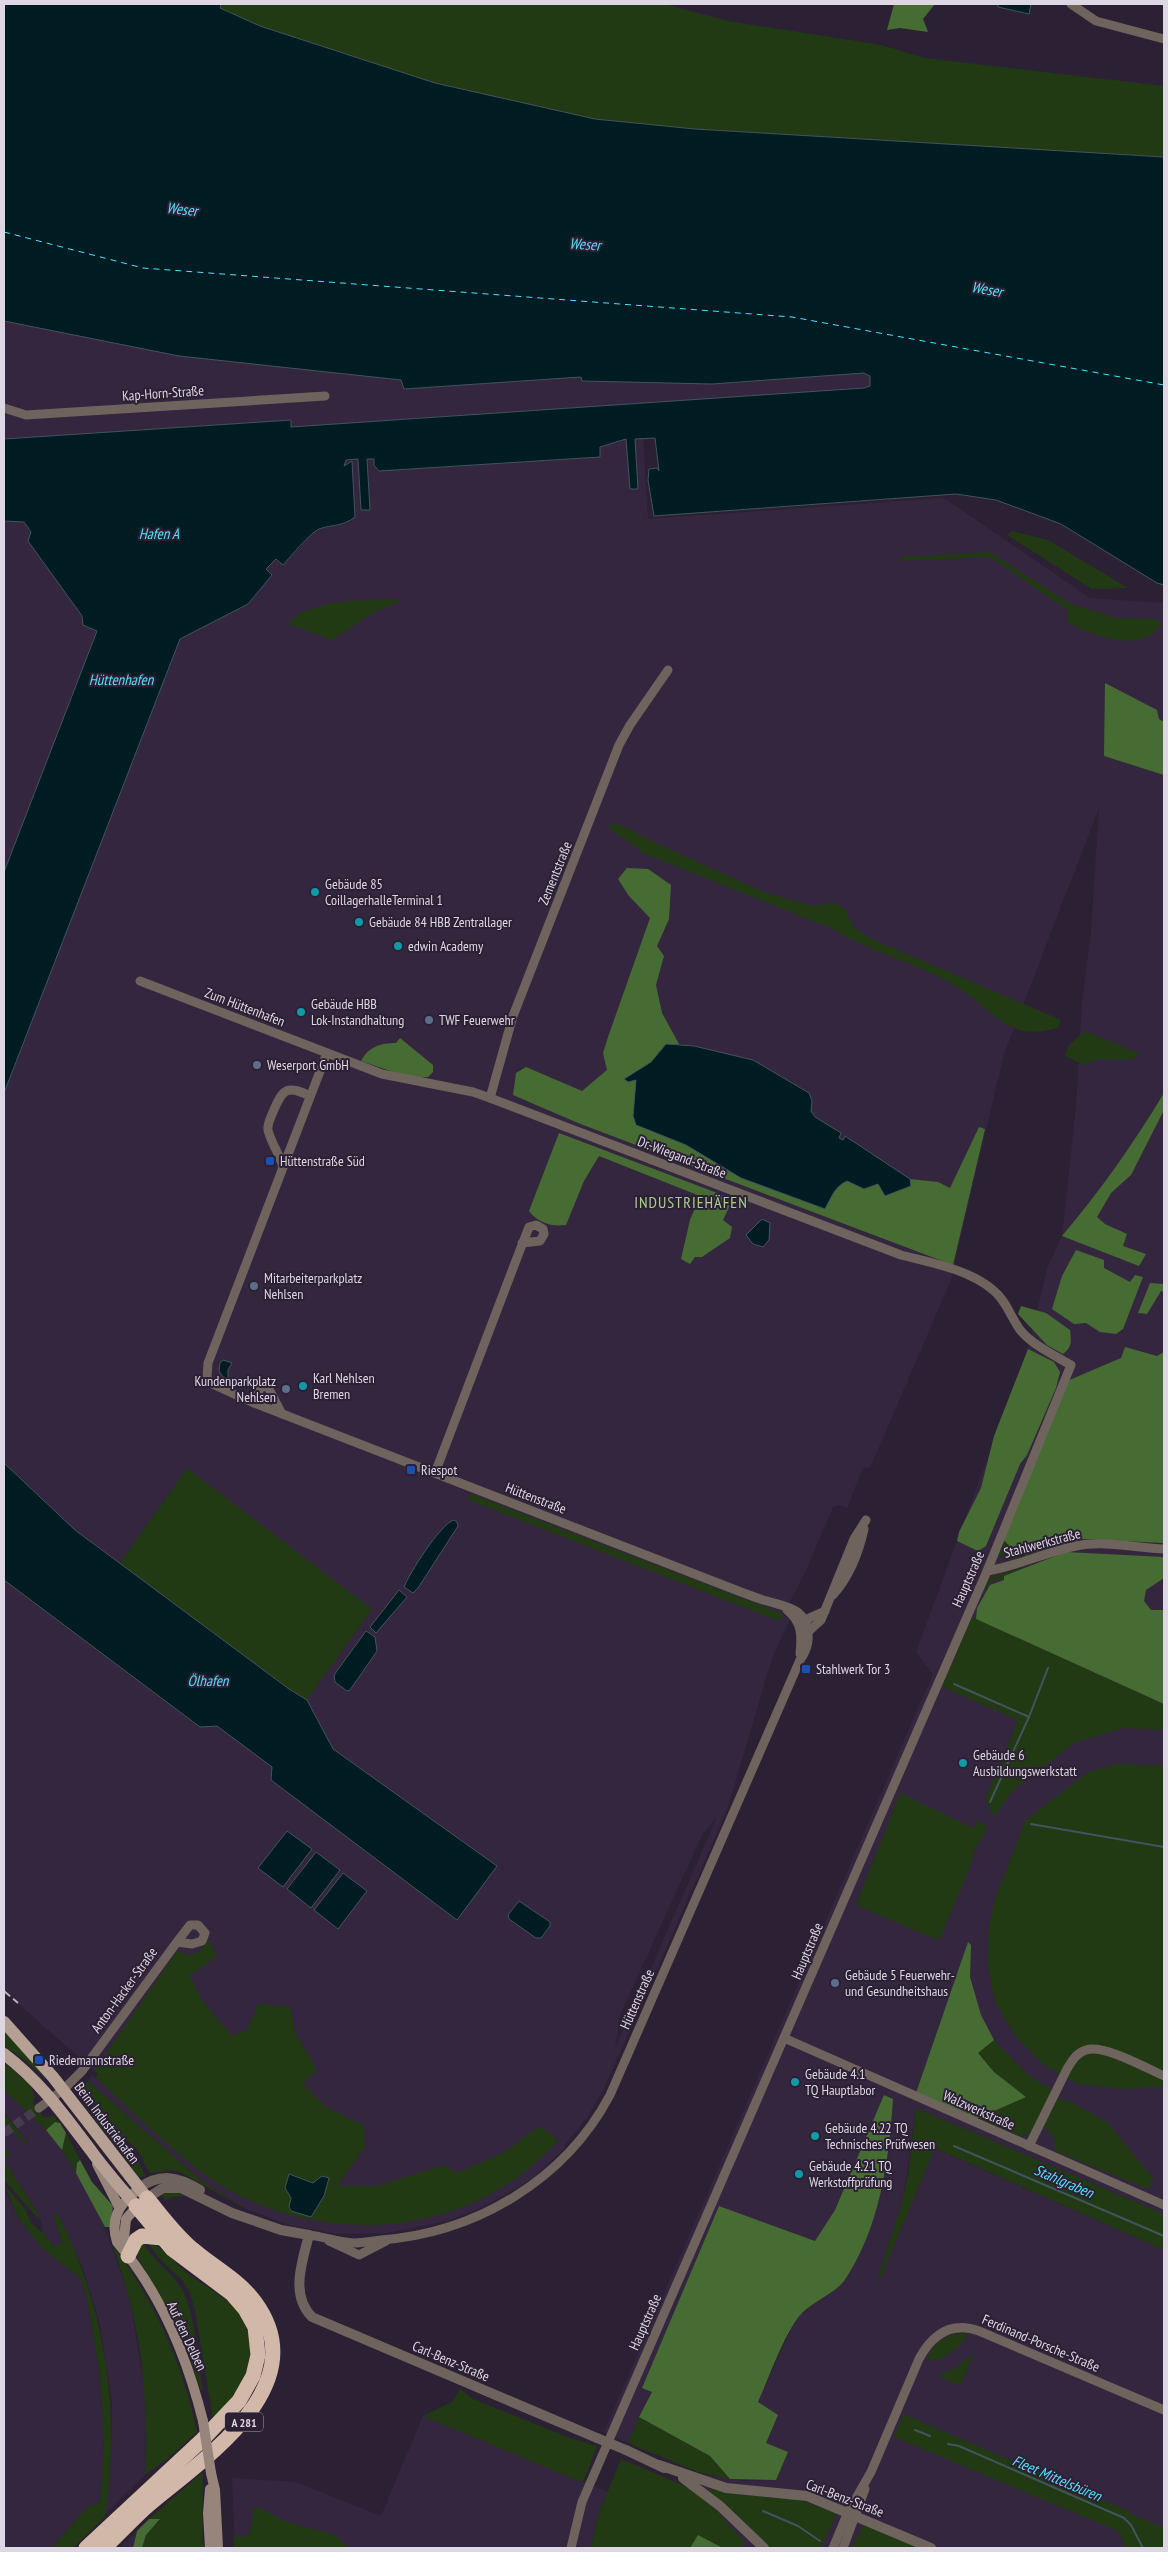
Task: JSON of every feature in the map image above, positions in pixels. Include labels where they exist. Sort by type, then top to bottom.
[{"type":"highway","name":"A 281","points":[[86,2548],[202,2440],[239,2401],[248,2387],[256,2365],[257,2336],[251,2318],[245,2309],[232,2294],[186,2262],[162,2238],[138,2197]]},
{"type":"highway","name":"A 281","points":[[104,2548],[144,2509],[205,2462],[230,2438],[247,2418],[261,2394],[270,2370],[272,2357],[267,2324],[249,2293],[184,2241],[138,2197]]},
{"type":"highway","points":[[126,2252],[142,2236],[162,2238]]},
{"type":"main road","name":"Beim Industriehafen","points":[[4,2022],[64,2089],[138,2197]]},
{"type":"main road","name":"Beim Industriehafen","points":[[4,2054],[33,2077],[53,2098],[93,2153],[138,2197]]},
{"type":"main road","points":[[93,2153],[119,2207],[138,2197]]},
{"type":"main road","points":[[126,2252],[126,2219],[138,2197]]},
{"type":"main road","name":"Auf den Delben","points":[[119,2207],[114,2220],[117,2242],[126,2252],[166,2318],[183,2352],[203,2421],[215,2490],[218,2548]]},
{"type":"main road","name":"Auf den Delben","points":[[210,2548],[208,2513],[211,2473]]},
{"type":"street","points":[[1072,4],[1101,23],[1164,40]]},
{"type":"street","name":"Kap-Horn-Straße","points":[[4,408],[26,415],[325,396]]},
{"type":"street","name":"Zementstraße","points":[[490,1098],[513,1016],[620,744],[630,725],[668,670]]},
{"type":"street","name":"Zum Hüttenhafen","points":[[140,981],[341,1058]]},
{"type":"street","name":"Hüttenstraße","points":[[138,2197],[163,2188],[182,2188],[232,2214],[243,2216],[281,2230],[355,2243],[388,2240],[433,2232],[497,2206],[552,2170],[590,2129],[610,2095],[800,1660],[805,1654],[805,1627],[781,1605],[758,1598],[282,1414],[210,1384],[207,1377],[208,1363],[327,1053]]},
{"type":"street","name":"Dr.-Wiegand-Straße","points":[[341,1058],[382,1074],[473,1092],[901,1255],[959,1272],[994,1290],[1004,1301],[1022,1332],[1040,1347],[1071,1365]]},
{"type":"street","points":[[283,1167],[268,1128],[281,1094],[286,1090],[293,1089],[310,1096]]},
{"type":"street","points":[[435,1473],[522,1243]]},
{"type":"street","name":"Hauptstraße","points":[[572,2548],[582,2502],[987,1570],[1071,1365]]},
{"type":"street","points":[[254,1403],[261,1386],[268,1387],[282,1414]]},
{"type":"street","points":[[805,1627],[821,1620],[832,1598],[843,1584],[861,1542],[866,1520]]},
{"type":"street","name":"Stahlwerkstraße","points":[[987,1570],[1004,1568],[1076,1546],[1094,1544],[1164,1549]]},
{"type":"street","name":"Anton-Hacker-Straße","points":[[53,2098],[82,2071],[178,1942]]},
{"type":"street","name":"Walzwerkstraße","points":[[784,2038],[1164,2205]]},
{"type":"street","points":[[1029,2146],[1067,2069],[1073,2059],[1080,2053],[1098,2048],[1164,2076]]},
{"type":"street","points":[[39,2108],[53,2098]]},
{"type":"street","name":"Hüttenstraße","points":[[309,2235],[334,2243],[344,2250],[359,2255],[388,2240]]},
{"type":"street","name":"Carl-Benz-Straße","points":[[309,2235],[299,2279],[304,2308],[312,2317],[659,2465],[693,2484],[764,2548]]},
{"type":"street","name":"Ferdinand-Porsche-Straße","points":[[843,2548],[853,2514],[926,2346],[936,2335],[952,2328],[964,2327],[978,2331],[1164,2410]]},
{"type":"street","name":"Carl-Benz-Straße","points":[[659,2465],[726,2488],[807,2496],[931,2548]]},
{"type":"street","name":"Ferdinand-Porsche-Straße","points":[[833,2548],[853,2514]]},
{"type":"shaded area","points":[[4,321],[179,356],[401,380],[404,389],[581,377],[582,381],[712,384],[864,373],[870,376],[871,382],[870,386],[865,388],[377,422],[291,427],[290,420],[4,439]]},
{"type":"shaded area","points":[[643,438],[648,519],[944,498],[1090,598],[1164,603],[1164,2214],[916,2108],[903,2199],[878,2279],[934,2148],[1164,2250],[1164,2548],[742,2548],[744,2541],[700,2497],[708,2475],[744,2481],[776,2480],[788,2452],[765,2443],[758,2402],[791,2329],[801,2314],[843,2283],[861,2250],[880,2197],[890,2143],[893,2099],[884,2095],[835,2210],[815,2241],[719,2207],[643,2387],[652,2392],[628,2443],[604,2432],[933,1674],[916,1652],[1028,1349],[1047,1269],[1062,1236],[1076,1107],[1082,1002],[1091,934],[1099,808],[1004,1054],[950,1282],[870,1468],[863,1467],[847,1508],[840,1505],[833,1507],[804,1575],[783,1614],[790,1619],[772,1658],[727,1810],[605,2086],[587,2118],[565,2145],[564,2149],[535,2176],[517,2188],[476,2210],[447,2221],[387,2233],[338,2234],[293,2226],[246,2209],[202,2181],[88,2081],[92,2075],[96,2078],[98,2074],[4,1991],[4,1580],[200,1727],[217,1726],[272,1767],[271,1780],[496,1867],[333,1749],[313,1710],[258,1665],[75,1530],[4,1463],[4,1093],[180,639],[248,604],[272,575],[266,569],[276,559],[283,564],[301,547],[309,536],[319,529],[345,524],[349,463],[344,466],[344,462],[374,458],[379,471],[599,457],[599,447],[620,439]],"holes":[[[717,1817],[615,2048],[620,2015],[703,1833]]]},
{"type":"shaded area","points":[[4,521],[24,522],[83,620],[97,631],[4,872]]},
{"type":"shaded area","points":[[4,2090],[55,2139],[84,2184],[104,2225],[130,2300],[146,2397],[145,2475],[105,2514],[111,2450],[112,2401],[100,2324],[82,2265],[54,2217],[62,2244],[55,2247],[43,2233],[40,2216],[4,2160],[10,2155],[4,2145],[4,2123],[26,2144],[28,2142],[4,2112]]},
{"type":"shaded area","points":[[4,2188],[19,2219],[42,2248],[81,2279],[87,2298],[100,2376],[104,2449],[100,2502],[87,2507],[52,2548],[4,2548]]},
{"type":"shaded area","points":[[423,2416],[608,2492],[597,2518],[591,2548],[235,2548],[232,2478],[296,2482],[381,2516]]},
{"type":"shaded area","points":[[137,2531],[133,2548],[119,2548]]},
{"type":"green space","points":[[221,4],[664,4],[728,21],[881,45],[925,58],[1164,86],[1164,157],[696,131],[595,119],[435,83],[260,26],[220,8]]},
{"type":"green space","points":[[894,4],[935,4],[923,19],[928,32],[900,28],[887,30]]},
{"type":"green space","points":[[1012,531],[1048,540],[1128,588],[1092,589],[1007,535]]},
{"type":"green space","points":[[990,552],[1071,604],[1117,618],[1155,619],[1162,624],[1153,633],[1142,639],[1129,641],[1103,637],[1067,622],[1068,610],[990,557],[899,561],[901,557]]},
{"type":"green space","points":[[398,599],[398,602],[373,613],[332,640],[288,624],[299,615],[325,605],[340,602]]},
{"type":"green space","points":[[1105,683],[1157,710],[1159,719],[1164,722],[1164,775],[1104,756]]},
{"type":"green space","points":[[609,824],[621,825],[764,892],[812,906],[833,903],[844,908],[854,927],[867,937],[1061,1020],[1058,1028],[1044,1031],[1025,1031],[1012,1027],[996,1018],[967,994],[947,981],[863,945],[827,926],[645,854],[610,829]]},
{"type":"green space","points":[[627,868],[648,869],[671,885],[669,919],[657,946],[664,956],[656,985],[662,1013],[679,1044],[666,1044],[651,1062],[625,1079],[636,1079],[636,1125],[686,1145],[741,1178],[835,1190],[841,1184],[848,1181],[864,1189],[878,1184],[911,1186],[910,1179],[938,1182],[950,1188],[979,1127],[985,1129],[953,1265],[578,1123],[513,1095],[516,1073],[526,1067],[582,1091],[607,1070],[603,1053],[650,918],[629,896],[618,879]]},
{"type":"green space","points":[[1085,1031],[1140,1054],[1131,1060],[1098,1059],[1084,1065],[1065,1056],[1069,1045]]},
{"type":"green space","points":[[400,1038],[433,1065],[433,1072],[428,1077],[411,1078],[361,1061],[371,1049],[380,1045],[396,1043]]},
{"type":"green space","points":[[1164,1093],[1164,1110],[1131,1175],[1111,1193],[1097,1217],[1105,1224],[1127,1234],[1123,1246],[1146,1254],[1139,1266],[1062,1236],[1116,1166]]},
{"type":"green space","points":[[559,1133],[733,1199],[723,1220],[732,1227],[730,1238],[702,1257],[695,1257],[690,1264],[681,1259],[690,1220],[700,1196],[599,1156],[584,1181],[566,1225],[551,1225],[537,1219],[529,1211]]},
{"type":"green space","points":[[1076,1250],[1104,1260],[1104,1268],[1130,1282],[1135,1275],[1143,1277],[1123,1329],[1116,1334],[1100,1332],[1086,1323],[1074,1324],[1052,1309],[1062,1276]]},
{"type":"green space","points":[[1150,1283],[1164,1284],[1164,1292],[1161,1291],[1147,1314],[1138,1313]]},
{"type":"green space","points":[[1021,1306],[1046,1313],[1070,1330],[1071,1343],[1063,1354],[1047,1345],[1018,1314]]},
{"type":"green space","points":[[1125,1347],[1157,1356],[1164,1352],[1164,1543],[1083,1539],[1024,1555],[1015,1552],[1003,1539],[1067,1381],[1121,1358]]},
{"type":"green space","points":[[1028,1349],[1054,1362],[1060,1372],[1056,1388],[1027,1455],[1020,1464],[986,1546],[978,1551],[957,1541],[959,1532],[981,1488],[994,1436]]},
{"type":"green space","points":[[187,1468],[372,1609],[307,1700],[289,1689],[120,1563]]},
{"type":"green space","points":[[471,1494],[783,1614],[779,1621],[466,1499]]},
{"type":"green space","points":[[1003,1539],[1035,1553],[1013,1560],[1004,1560],[999,1554]]},
{"type":"green space","points":[[1066,1552],[1164,1557],[1164,1578],[1146,1590],[1144,1601],[1151,1610],[1164,1610],[1164,1704],[976,1619],[977,1608],[990,1585],[1004,1580],[1004,1576]]},
{"type":"green space","points":[[1034,1563],[1004,1576],[1004,1580],[995,1579],[981,1593],[986,1582],[991,1577]]},
{"type":"green space","points":[[972,1617],[1164,1704],[1164,1730],[1123,1728],[1074,1743],[1011,1792],[995,1817],[985,1800],[1018,1720],[942,1687]]},
{"type":"green space","points":[[1117,1764],[1164,1766],[1164,2087],[1123,2089],[1078,2084],[1044,2065],[1016,2037],[995,2002],[988,1966],[989,1925],[996,1896],[1026,1820],[1088,1772]]},
{"type":"green space","points":[[900,1793],[973,1828],[976,1821],[983,1823],[988,1828],[974,1851],[971,1865],[939,1941],[856,1905]]},
{"type":"green space","points":[[209,1940],[217,1956],[190,1976],[201,1999],[232,2036],[247,2030],[258,2004],[290,2007],[295,2032],[317,2070],[303,2084],[326,2107],[364,2126],[365,2147],[337,2186],[377,2186],[444,2165],[456,2173],[503,2153],[540,2126],[558,2140],[525,2172],[487,2196],[446,2213],[403,2222],[358,2225],[314,2220],[270,2209],[229,2190],[177,2153],[96,2078],[98,2074],[94,2071],[177,1951],[188,1955],[198,1952]]},
{"type":"green space","points":[[968,1942],[971,1945],[970,1977],[981,2015],[994,2040],[978,2053],[994,2072],[1026,2097],[976,2119],[916,2093]]},
{"type":"green space","points":[[4,2028],[48,2077],[45,2078],[4,2046]]},
{"type":"green space","points":[[994,2040],[1028,2075],[1052,2090],[1033,2131],[1023,2137],[976,2119],[1026,2097],[994,2072],[978,2053]]},
{"type":"green space","points":[[4,2063],[33,2087],[31,2089],[35,2096],[33,2103],[43,2117],[53,2116],[60,2123],[55,2122],[46,2130],[4,2090]]},
{"type":"green space","points":[[88,2081],[202,2181],[246,2209],[182,2173],[172,2170],[150,2173],[136,2148],[111,2129],[84,2093],[83,2087]]},
{"type":"green space","points":[[884,2095],[893,2099],[889,2146],[880,2193],[866,2239],[844,2281],[836,2289],[802,2313],[796,2321],[784,2343],[758,2402],[778,2415],[766,2443],[788,2452],[776,2480],[730,2479],[710,2456],[639,2417],[652,2392],[642,2388],[719,2206],[815,2241],[835,2210]]},
{"type":"green space","points":[[1058,2098],[1071,2102],[1107,2122],[1153,2178],[1148,2189],[1055,2151],[1054,2138],[1044,2126]]},
{"type":"green space","points":[[82,2102],[85,2103],[103,2128],[133,2153],[146,2176],[138,2177]]},
{"type":"green space","points":[[916,2108],[1164,2214],[1164,2250],[935,2148],[881,2277],[877,2280],[903,2199]]},
{"type":"green space","points":[[4,2113],[28,2143],[26,2144],[4,2123]]},
{"type":"green space","points":[[55,2122],[60,2123],[66,2133],[62,2150],[46,2130]]},
{"type":"green space","points":[[66,2133],[80,2160],[77,2163],[76,2173],[62,2150]]},
{"type":"green space","points":[[4,2145],[10,2155],[4,2160]]},
{"type":"green space","points":[[4,2160],[41,2218],[36,2216],[4,2180]]},
{"type":"green space","points":[[80,2160],[92,2182],[113,2206],[110,2227],[105,2227],[76,2173],[77,2163]]},
{"type":"green space","points":[[4,2184],[25,2209],[32,2224],[55,2247],[62,2243],[54,2217],[58,2214],[88,2287],[98,2324],[110,2400],[110,2478],[105,2517],[73,2548],[52,2548],[87,2507],[100,2502],[104,2449],[100,2376],[87,2298],[81,2279],[42,2248],[19,2219]]},
{"type":"green space","points":[[173,2191],[186,2196],[165,2200],[160,2194]]},
{"type":"green space","points":[[142,2241],[151,2254],[177,2282],[186,2297],[193,2323],[203,2390],[201,2390],[181,2333],[139,2260],[137,2254]]},
{"type":"green space","points":[[147,2241],[158,2246],[188,2274],[232,2305],[245,2325],[250,2340],[247,2368],[233,2396],[213,2419],[195,2310],[189,2291],[183,2281],[159,2258]]},
{"type":"green space","points":[[112,2245],[141,2288],[165,2334],[184,2382],[197,2432],[167,2459],[145,2475],[146,2415],[141,2358],[130,2302]]},
{"type":"green space","points":[[960,2333],[969,2334],[957,2349],[940,2360],[927,2359],[940,2341]]},
{"type":"green space","points":[[974,2353],[960,2386],[939,2377],[952,2370]]},
{"type":"green space","points":[[460,2389],[473,2399],[570,2438],[597,2446],[584,2480],[581,2482],[423,2416],[452,2402]]},
{"type":"green space","points":[[903,2414],[1129,2511],[1129,2513],[1164,2528],[1164,2548],[1126,2548],[1118,2531],[894,2437]]},
{"type":"green space","points":[[639,2417],[710,2456],[730,2479],[698,2472],[628,2443]]},
{"type":"green space","points":[[621,2459],[685,2486],[711,2505],[745,2542],[742,2548],[723,2548],[698,2535],[690,2548],[591,2548],[597,2518]]},
{"type":"green space","points":[[203,2472],[202,2541],[205,2548],[142,2548],[146,2535],[160,2520],[149,2519]]},
{"type":"green space","points":[[712,2488],[742,2495],[797,2499],[837,2513],[821,2548],[767,2548],[709,2493]]},
{"type":"green space","points":[[257,2507],[287,2522],[335,2535],[349,2548],[234,2548],[233,2537],[248,2536],[253,2518],[252,2510]]},
{"type":"green space","points":[[149,2519],[160,2519],[146,2535],[142,2548],[133,2548],[137,2531]]},
{"type":"green space","points":[[864,2525],[920,2548],[851,2548]]},
{"type":"green space","points":[[698,2535],[723,2548],[690,2548]]},
{"type":"water","points":[[4,4],[221,4],[220,8],[260,26],[435,83],[595,119],[695,129],[1164,157],[1164,585],[1157,583],[1061,524],[996,500],[956,494],[654,516],[648,480],[649,469],[657,468],[659,471],[655,438],[635,439],[638,489],[630,489],[626,439],[600,447],[600,457],[379,471],[374,465],[374,459],[367,459],[370,510],[361,510],[358,459],[346,460],[344,466],[352,461],[355,517],[346,522],[315,531],[283,565],[276,559],[266,569],[272,575],[248,604],[180,639],[4,1093],[4,872],[97,631],[83,625],[82,616],[28,541],[31,532],[24,522],[4,521],[4,439],[291,420],[291,427],[864,388],[870,386],[870,376],[864,373],[712,384],[582,381],[581,377],[404,389],[401,380],[179,356],[4,321]]},
{"type":"water","points":[[998,4],[1031,4],[1029,14],[998,7]]},
{"type":"water","points":[[666,1044],[694,1046],[753,1060],[809,1093],[812,1101],[811,1111],[815,1117],[841,1133],[839,1138],[843,1140],[845,1136],[910,1179],[911,1186],[885,1196],[878,1184],[864,1189],[847,1181],[836,1189],[825,1209],[741,1178],[686,1145],[636,1125],[633,1116],[636,1080],[628,1082],[624,1079],[651,1062]]},
{"type":"water","points":[[762,1219],[770,1223],[769,1240],[763,1247],[753,1244],[746,1235]]},
{"type":"water","points":[[223,1360],[232,1363],[228,1370],[228,1378],[223,1377],[219,1371],[220,1363]]},
{"type":"water","name":"Ölhafen","points":[[4,1463],[75,1530],[289,1689],[307,1700],[333,1749],[497,1866],[457,1920],[271,1780],[272,1767],[217,1726],[200,1727],[4,1580]]},
{"type":"water","points":[[454,1520],[458,1526],[413,1593],[404,1587],[412,1571],[441,1530]]},
{"type":"water","points":[[399,1590],[407,1597],[376,1633],[370,1627]]},
{"type":"water","points":[[366,1631],[375,1637],[377,1651],[350,1690],[347,1691],[335,1682],[334,1675]]},
{"type":"water","points":[[287,1831],[312,1849],[283,1887],[258,1868]]},
{"type":"water","points":[[316,1852],[340,1870],[311,1908],[287,1889]]},
{"type":"water","points":[[343,1873],[367,1891],[338,1929],[314,1910]]},
{"type":"water","points":[[519,1901],[550,1922],[550,1926],[541,1938],[536,1938],[509,1919],[508,1915]]},
{"type":"water","points":[[289,2174],[313,2183],[322,2176],[329,2178],[324,2196],[311,2217],[291,2211],[289,2207],[291,2198],[285,2188]]},
{"type":"waterway","points":[[990,1802],[1029,1717],[1048,1668]]},
{"type":"waterway","points":[[954,1684],[1029,1717]]},
{"type":"waterway","points":[[1031,1824],[1164,1847]]},
{"type":"waterway","name":"Stahlgraben","points":[[954,2146],[1164,2236]]},
{"type":"waterway","name":"Fleet Mittelsbüren","points":[[915,2430],[930,2436]]},
{"type":"waterway","name":"Fleet Mittelsbüren","points":[[948,2444],[959,2446],[1124,2518],[1131,2525],[1143,2548]]},
{"type":"waterway","name":"Fleet Mittelsbüren","points":[[763,2511],[798,2526],[820,2541]]},
{"type":"ferry route","points":[[4,232],[143,268],[792,317],[1164,385]]},
{"type":"tunnel","points":[[4,2133],[39,2108]]},
{"type":"railway","points":[[4,1991],[18,2003]]},
{"type":"place","name":"Gebäude 85 CoillagerhalleTerminal 1","points":[[315,892]]},
{"type":"place","name":"Gebäude 84 HBB Zentrallager","points":[[359,922]]},
{"type":"place","name":"edwin Academy","points":[[398,946]]},
{"type":"place","name":"Gebäude HBB Lok-Instandhaltung","points":[[301,1012]]},
{"type":"place","name":"TWF Feuerwehr","points":[[429,1020]]},
{"type":"place","name":"Weserport GmbH","points":[[257,1065]]},
{"type":"place","name":"Hüttenstraße Süd","points":[[270,1161]]},
{"type":"place","name":"Mitarbeiterparkplatz Nehlsen","points":[[254,1286]]},
{"type":"place","name":"Karl Nehlsen Bremen","points":[[303,1386]]},
{"type":"place","name":"Kundenparkplatz Nehlsen","points":[[286,1389]]},
{"type":"place","name":"Riespot","points":[[411,1470]]},
{"type":"place","name":"Stahlwerk Tor 3","points":[[806,1669]]},
{"type":"place","name":"Gebäude 6 Ausbildungswerkstatt","points":[[963,1763]]},
{"type":"place","name":"Gebäude 5 Feuerwehr- und Gesundheitshaus","points":[[835,1983]]},
{"type":"place","name":"Riedemannstraße","points":[[39,2060]]},
{"type":"place","name":"Gebäude 4.1 TQ Hauptlabor","points":[[795,2082]]},
{"type":"place","name":"Gebäude 4.22 TQ Technisches Prüfwesen","points":[[815,2136]]},
{"type":"place","name":"Gebäude 4.21 TQ Werkstoffprüfung","points":[[799,2174]]},
{"type":"district","name":"INDUSTRIEHÄFEN","points":[[691,1202]]},
{"type":"water label","name":"Weser","points":[[182,209]]},
{"type":"water label","name":"Weser","points":[[585,244]]},
{"type":"water label","name":"Weser","points":[[987,289]]},
{"type":"water label","name":"Hafen A","points":[[159,533]]},
{"type":"water label","name":"Hüttenhafen","points":[[121,679]]}]
